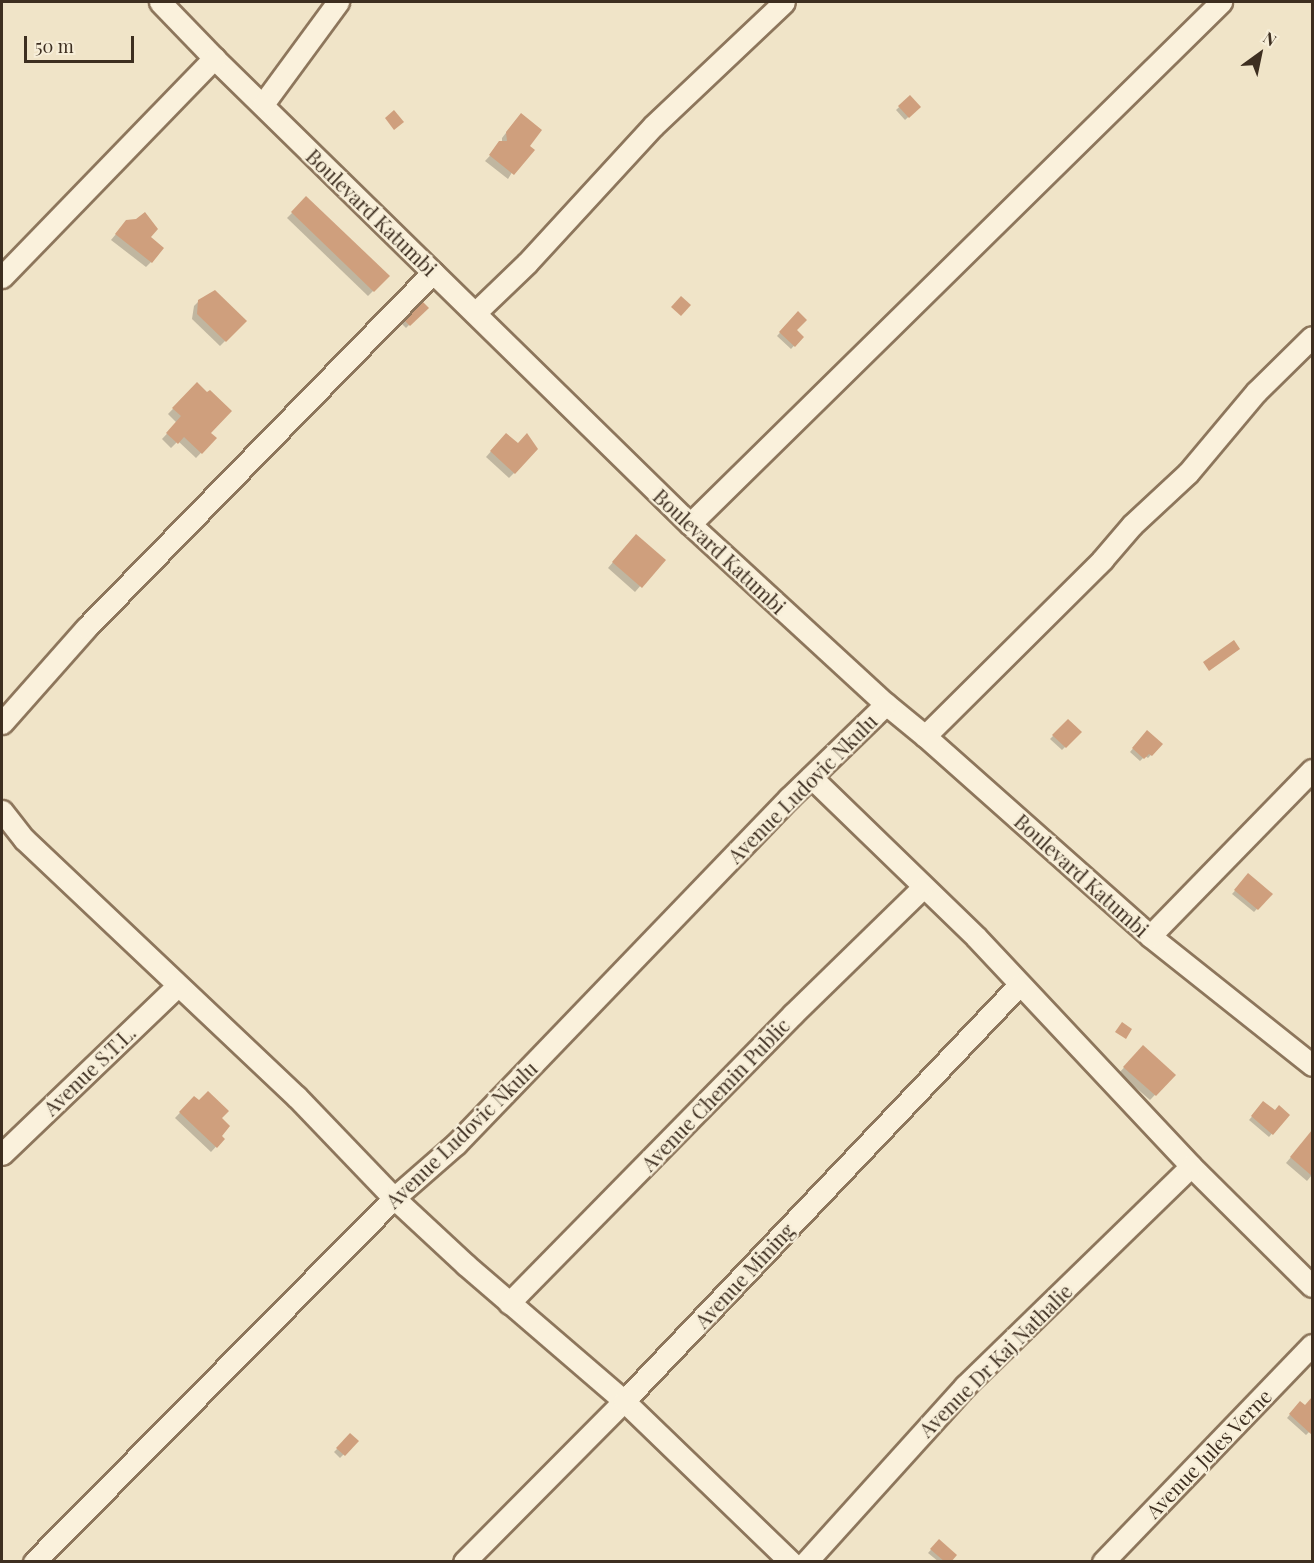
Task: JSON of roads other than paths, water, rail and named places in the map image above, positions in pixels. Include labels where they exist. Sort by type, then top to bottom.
[{"type":"street","name":"Boulevard Katumbi","points":[[160,2],[214,58],[690,524],[886,704],[1150,936],[1312,1065]]},
{"type":"street","points":[[262,104],[338,2]]},
{"type":"street","points":[[476,313],[534,255],[653,126],[784,2]]},
{"type":"street","points":[[690,524],[1221,2]]},
{"type":"street","points":[[2,277],[214,58]]},
{"type":"street","points":[[2,723],[86,628],[433,272]]},
{"type":"street","points":[[925,736],[1102,560],[1132,525],[1188,473],[1256,392],[1312,337]]},
{"type":"street","name":"Avenue Ludovic Nkulu","points":[[34,1562],[394,1198],[456,1144],[811,777],[886,704]]},
{"type":"street","points":[[1150,936],[1312,770]]},
{"type":"street","points":[[811,777],[922,888],[976,937],[1191,1166],[1312,1286]]},
{"type":"street","points":[[2,811],[24,839],[297,1097],[394,1198],[509,1303],[624,1401],[791,1562]]},
{"type":"street","name":"Avenue Chemin Public","points":[[509,1303],[785,1023],[922,888]]},
{"type":"street","name":"Avenue Mining","points":[[464,1562],[624,1401],[1020,984]]},
{"type":"street","name":"Avenue S.T.L.","points":[[2,1154],[177,986]]},
{"type":"street","name":"Avenue Dr Kaj Nathalie","points":[[806,1562],[965,1386],[1191,1166]]},
{"type":"street","name":"Avenue Jules Verne","points":[[1103,1562],[1312,1345]]}]
